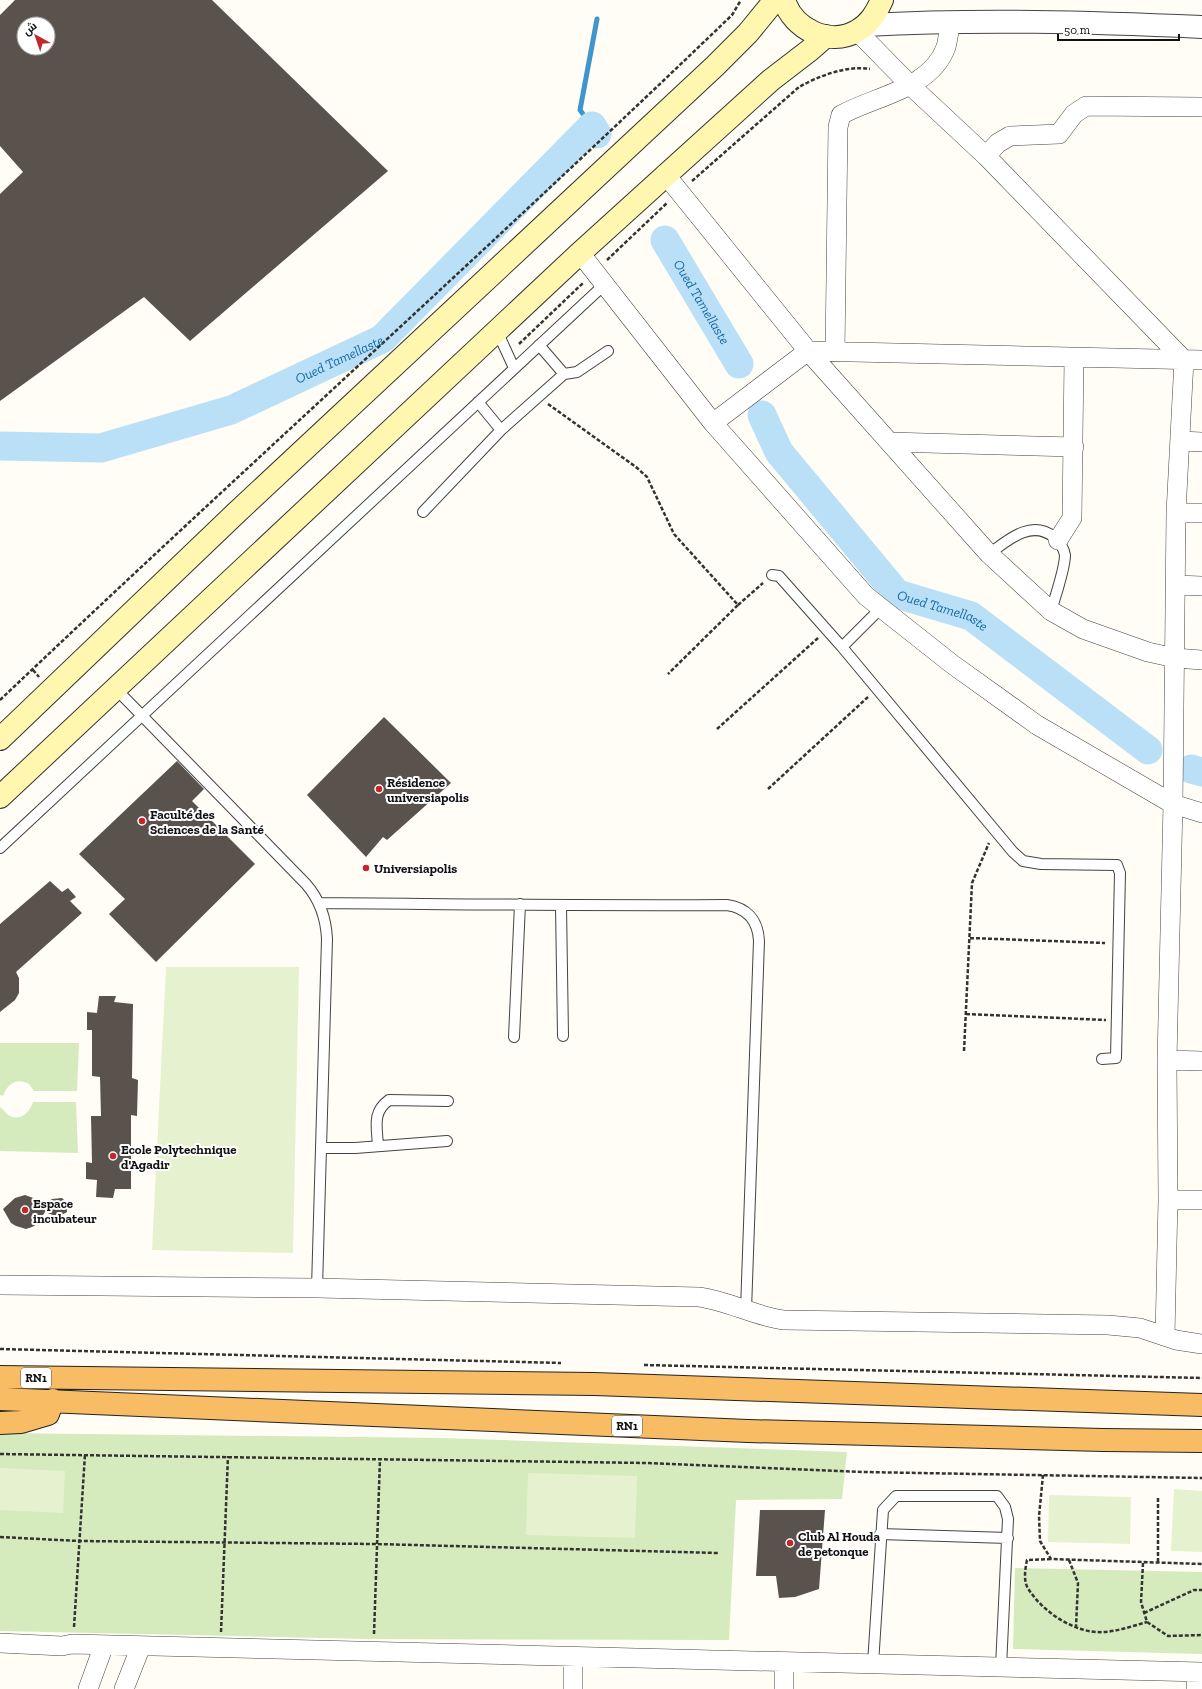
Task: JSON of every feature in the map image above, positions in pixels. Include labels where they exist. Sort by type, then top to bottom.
[{"type":"highway","points":[[0,1363],[29,1366],[72,1379]]},
{"type":"highway","name":"RN1","points":[[0,1376],[72,1379],[594,1384],[1202,1405]]},
{"type":"highway","name":"RN1","points":[[0,1399],[53,1400],[348,1415],[748,1431],[1102,1440],[1202,1441]]},
{"type":"highway","points":[[0,1423],[21,1422],[48,1414],[53,1400]]},
{"type":"main road","points":[[0,739],[235,514],[715,66],[748,33],[775,0]]},
{"type":"main road","points":[[784,0],[793,18],[802,26],[813,33],[826,36],[838,36],[861,28],[876,14],[882,0]]},
{"type":"main road","points":[[0,798],[665,174],[771,80],[826,36]]},
{"type":"street","points":[[861,28],[951,22],[1065,23],[1202,27]]},
{"type":"street","points":[[835,352],[838,127],[841,115],[852,109],[911,86],[934,65],[941,56],[946,47],[951,22]]},
{"type":"street","points":[[861,28],[911,86],[986,156],[1193,360]]},
{"type":"street","points":[[986,156],[998,143],[1010,136],[1060,134],[1074,114],[1086,106],[1202,107]]},
{"type":"street","points":[[665,174],[808,351],[989,554],[1051,611],[1083,629],[1148,652],[1175,658],[1202,660]]},
{"type":"street","points":[[580,253],[713,423],[866,596],[952,664],[1037,725],[1173,804],[1202,813]]},
{"type":"street","points":[[713,423],[808,351],[1193,360]]},
{"type":"street","points":[[1058,540],[1072,518],[1074,358]]},
{"type":"street","points":[[1165,1336],[1168,1200],[1167,1060],[1173,804],[1176,513],[1181,441],[1193,360]]},
{"type":"street","points":[[1181,441],[1202,442]]},
{"type":"street","points":[[889,442],[1074,447]]},
{"type":"street","points":[[1176,513],[1202,513]]},
{"type":"street","points":[[1176,585],[1202,586]]},
{"type":"street","points":[[1167,1060],[1202,1061]]},
{"type":"street","points":[[1168,1200],[1202,1200]]},
{"type":"street","points":[[0,1285],[317,1288],[699,1297],[723,1301],[765,1316],[784,1320],[1108,1324],[1140,1328],[1188,1342],[1202,1344]]},
{"type":"street","points":[[0,1642],[62,1646],[72,1644],[1001,1667],[1198,1678]]},
{"type":"street","points":[[88,1689],[104,1645]]},
{"type":"street","points":[[124,1689],[141,1646]]},
{"type":"street","points":[[573,1656],[573,1689]]},
{"type":"street","points":[[784,1662],[784,1689]]},
{"type":"lane","points":[[0,848],[605,284]]},
{"type":"lane","points":[[497,330],[514,368]]},
{"type":"lane","points":[[539,345],[564,374]]},
{"type":"lane","points":[[423,512],[501,430],[538,396],[564,374],[577,372],[608,352]]},
{"type":"lane","points":[[478,402],[501,430]]},
{"type":"lane","points":[[989,554],[1015,535],[1030,530],[1046,531],[1058,540],[1065,554],[1051,611]]},
{"type":"lane","points":[[772,575],[779,576],[842,647],[1023,861],[1041,864],[1117,865],[1120,873],[1116,1058],[1102,1059]]},
{"type":"lane","points":[[842,647],[881,608]]},
{"type":"lane","points":[[116,690],[306,884],[320,903],[324,915],[327,939],[317,1288]]},
{"type":"lane","points":[[320,903],[520,904],[561,906],[727,905],[744,910],[756,923],[759,940],[746,1310]]},
{"type":"lane","points":[[514,1037],[520,904]]},
{"type":"lane","points":[[561,906],[563,1036]]},
{"type":"lane","points":[[378,1146],[377,1113],[381,1106],[389,1100],[448,1101]]},
{"type":"lane","points":[[322,1148],[447,1141]]},
{"type":"lane","points":[[873,1664],[880,1534],[883,1510],[896,1496],[997,1496],[1005,1507],[1008,1520],[1001,1667]]},
{"type":"lane","points":[[880,1534],[1008,1538]]},
{"type":"path","points":[[0,700],[269,448],[598,144],[732,15],[741,0]]},
{"type":"path","points":[[538,396],[636,467],[647,477],[674,534],[738,605]]},
{"type":"path","points":[[668,674],[738,605],[772,575]]},
{"type":"path","points":[[717,729],[827,630]]},
{"type":"path","points":[[768,789],[878,689]]},
{"type":"path","points":[[964,1051],[972,883],[995,829]]},
{"type":"path","points":[[970,938],[1119,943]]},
{"type":"path","points":[[966,1014],[1116,1020]]},
{"type":"path","points":[[0,1454],[648,1463],[863,1472],[1202,1478]]},
{"type":"path","points":[[72,1644],[85,1454]]},
{"type":"path","points":[[220,1648],[228,1456]]},
{"type":"path","points":[[374,1651],[376,1544],[380,1459]]},
{"type":"path","points":[[1043,1475],[1039,1516],[1040,1541],[1051,1559]]},
{"type":"path","points":[[1158,1498],[1158,1564]]},
{"type":"path","points":[[0,1537],[79,1541],[376,1544],[718,1553]]},
{"type":"path","points":[[1147,1622],[1104,1632],[1076,1628],[1056,1619],[1028,1590],[1024,1574],[1026,1560],[1051,1559],[1158,1564],[1202,1564]]},
{"type":"path","points":[[1069,1560],[1078,1583],[1076,1628]]},
{"type":"path","points":[[1142,1563],[1141,1602],[1147,1622],[1168,1636],[1202,1635]]},
{"type":"path","points":[[1144,1613],[1194,1590],[1202,1590]]},
{"type":"green space","points":[[166,967],[299,967],[293,1253],[152,1250]]},
{"type":"green space","points":[[0,1043],[79,1043],[77,1091],[34,1091],[29,1084],[20,1081],[10,1085],[3,1096],[0,1095]]},
{"type":"green space","points":[[33,1102],[76,1102],[78,1153],[0,1151],[0,1107],[8,1115],[18,1117],[24,1115],[30,1109]]},
{"type":"green space","points":[[0,1433],[443,1438],[847,1452],[842,1499],[736,1500],[729,1640],[368,1639],[0,1631]]},
{"type":"green space","points":[[0,1468],[65,1471],[63,1513],[0,1510]]},
{"type":"green space","points":[[528,1473],[637,1476],[635,1538],[526,1535]]},
{"type":"green space","points":[[1174,1489],[1202,1491],[1202,1552],[1171,1551]]},
{"type":"green space","points":[[1049,1495],[1131,1497],[1130,1544],[1048,1542]]},
{"type":"green space","points":[[1015,1568],[1202,1572],[1202,1654],[1013,1649]]},
{"type":"building","points":[[15,0],[212,0],[388,171],[190,341],[144,297],[0,401],[0,194],[23,172],[0,146],[0,15]]},
{"type":"building","name":"Résidence universiapolis","points":[[384,717],[451,783],[387,840],[383,837],[366,857],[307,795]]},
{"type":"building","points":[[177,761],[204,789],[192,801],[255,864],[156,962],[109,914],[125,899],[79,854]]},
{"type":"building","points":[[50,881],[62,892],[68,888],[76,897],[70,901],[82,913],[16,972],[19,978],[19,993],[15,1000],[0,1012],[0,924]]},
{"type":"building","points":[[99,996],[116,996],[114,1002],[133,1004],[132,1078],[138,1080],[137,1116],[131,1115],[131,1189],[115,1189],[113,1198],[96,1197],[97,1180],[86,1179],[86,1162],[92,1163],[91,1116],[101,1116],[100,1077],[92,1076],[92,1030],[87,1030],[87,1012],[97,1013]]},
{"type":"building","name":"Espace incubateur","points":[[25,1195],[36,1199],[42,1207],[52,1199],[62,1198],[66,1202],[67,1212],[58,1217],[45,1212],[37,1224],[32,1227],[26,1229],[16,1226],[11,1223],[3,1209],[15,1198]]},
{"type":"building","name":"Club Al Houda de petonque","points":[[760,1510],[825,1510],[819,1589],[795,1597],[779,1598],[776,1576],[756,1576]]},
{"type":"waterway","points":[[592,126],[580,110],[597,19]]},
{"type":"waterway","name":"Oued Tamellaste","points":[[0,446],[101,448],[231,410],[382,339],[592,126],[597,134]]},
{"type":"waterway","name":"Oued Tamellaste","points":[[665,240],[739,364]]},
{"type":"waterway","name":"Oued Tamellaste","points":[[762,415],[779,452],[897,594],[971,616],[1148,750]]},
{"type":"waterway","name":"Oued Tamellaste","points":[[1191,769],[1202,772]]},
{"type":"place","name":"Résidence universiapolis","points":[[379,789]]},
{"type":"place","name":"Faculté des Sciences de la Santé","points":[[142,821]]},
{"type":"place","name":"Universiapolis","points":[[366,868]]},
{"type":"place","name":"Ecole Polytechnique d'Agadir","points":[[113,1156]]},
{"type":"place","name":"Espace incubateur","points":[[25,1210]]},
{"type":"place","name":"Club Al Houda de petonque","points":[[790,1543]]}]
